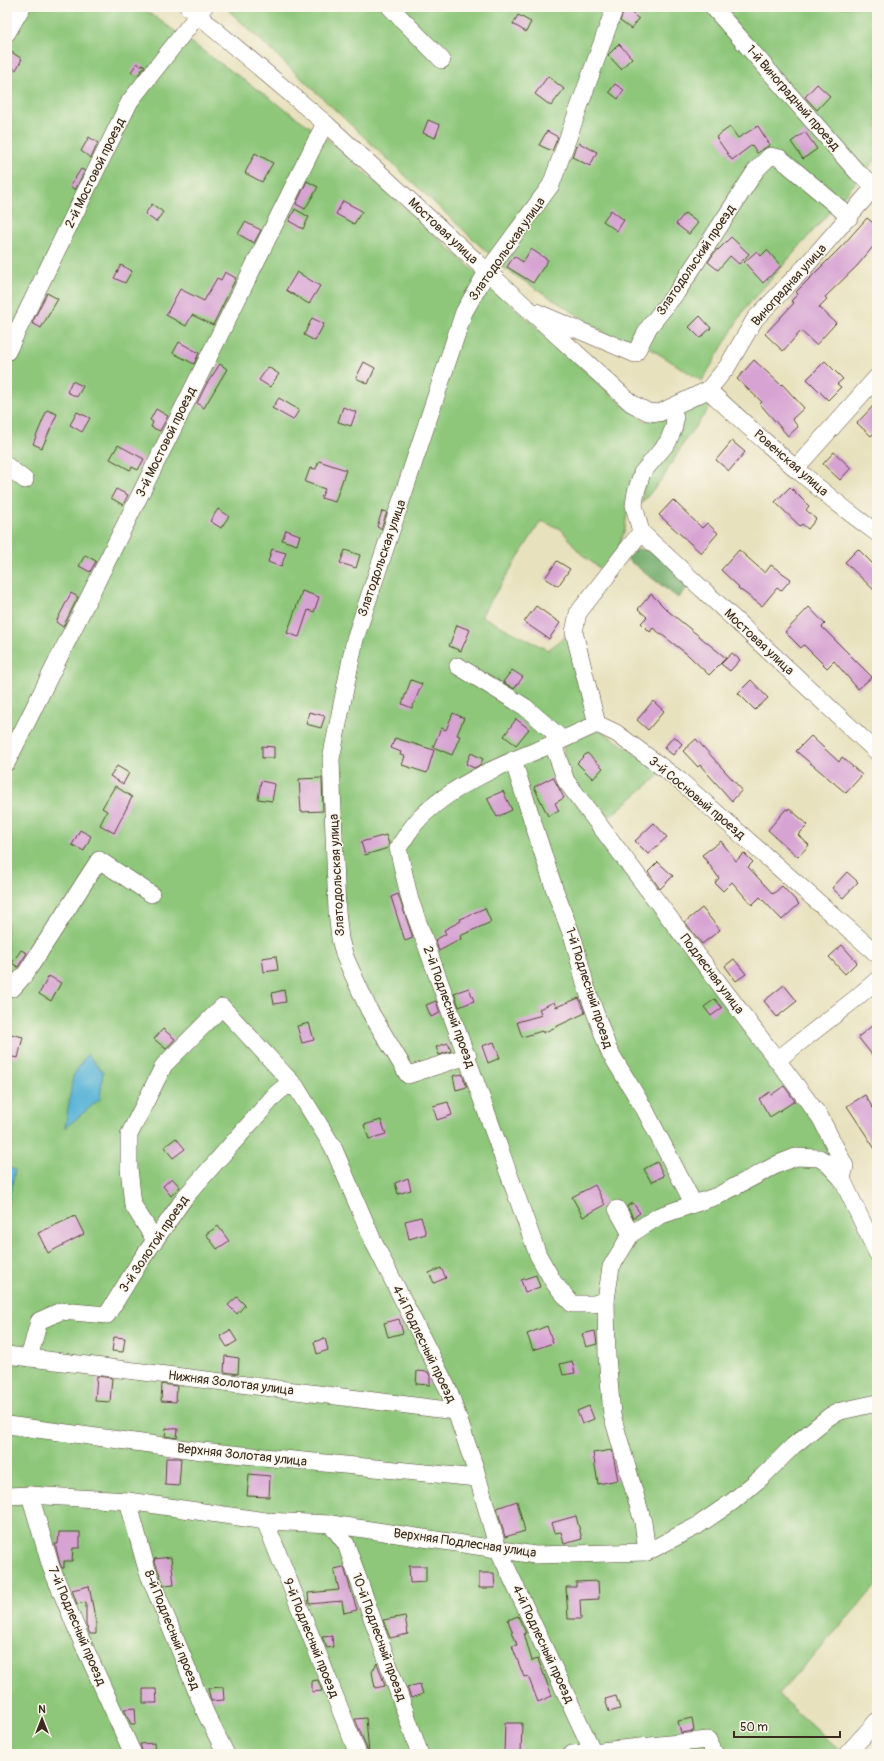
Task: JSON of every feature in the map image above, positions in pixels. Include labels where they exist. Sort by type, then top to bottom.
[{"type":"street","points":[[7,33],[22,7]]},
{"type":"street","points":[[390,7],[442,60]]},
{"type":"street","name":"Златодольская улица","points":[[468,1056],[408,1074],[362,996],[345,957],[340,939],[337,911],[331,759],[355,639],[464,312],[487,272],[551,185],[615,7]]},
{"type":"street","name":"1-й Виноградный проезд","points":[[713,7],[858,173],[876,185]]},
{"type":"street","name":"Мостовая улица","points":[[196,10],[325,123],[631,403],[648,412],[659,413],[708,390]]},
{"type":"street","name":"2-й Мостовой проезд","points":[[7,352],[130,101],[196,10]]},
{"type":"street","name":"3-й Мостовой проезд","points":[[7,762],[325,123]]},
{"type":"street","name":"Златодольский проезд","points":[[526,308],[584,331],[635,354],[649,327],[677,292],[756,170],[770,156],[780,158],[850,217]]},
{"type":"street","name":"Виноградная улица","points":[[708,390],[727,367],[755,319],[804,268],[850,217],[876,185]]},
{"type":"street","points":[[795,468],[877,377]]},
{"type":"street","name":"Ровенская улица","points":[[708,390],[795,468],[846,510],[877,533]]},
{"type":"street","points":[[458,666],[525,707],[557,741],[597,724],[574,632],[578,613],[641,532],[634,505],[636,492],[642,473],[668,442],[674,427],[675,417],[670,408]]},
{"type":"street","points":[[7,466],[25,480]]},
{"type":"street","name":"Мостовая улица","points":[[641,532],[877,752]]},
{"type":"street","name":"3-й Сосновый проезд","points":[[597,724],[616,733],[679,780],[877,954]]},
{"type":"street","name":"2-й Подлесный проезд","points":[[557,741],[513,760],[449,793],[419,819],[398,848],[410,900],[468,1056],[501,1156],[536,1248],[554,1283],[572,1304],[594,1304],[606,1300]]},
{"type":"street","name":"Подлесная улица","points":[[557,741],[566,781],[778,1060],[824,1123],[845,1166],[842,1179],[877,1253]]},
{"type":"street","name":"1-й Подлесный проезд","points":[[513,760],[554,888],[574,941],[586,987],[609,1051],[645,1110],[693,1203]]},
{"type":"street","points":[[7,984],[12,988],[26,973],[99,860],[151,894]]},
{"type":"street","points":[[778,1060],[877,980]]},
{"type":"street","name":"4-й Подлесный проезд","points":[[155,1240],[133,1204],[130,1168],[130,1135],[164,1065],[222,1007],[296,1087],[333,1147],[374,1243],[449,1391],[498,1548],[593,1753]]},
{"type":"street","name":"3-й Золотой проезд","points":[[29,1358],[39,1321],[61,1311],[107,1315],[185,1196],[276,1094],[286,1086],[296,1087]]},
{"type":"street","points":[[647,1552],[643,1522],[612,1416],[606,1356],[606,1300],[611,1267],[631,1234],[660,1216],[693,1203],[717,1196],[778,1164],[796,1157],[819,1158],[827,1163],[842,1179]]},
{"type":"street","points":[[617,1210],[631,1234]]},
{"type":"street","name":"Нижняя Золотая улица","points":[[7,1355],[455,1410]]},
{"type":"street","name":"Верхняя Подлесная улица","points":[[7,1496],[30,1495],[128,1501],[265,1521],[331,1524],[498,1548],[535,1555],[647,1552],[697,1526],[732,1502],[763,1476],[793,1446],[830,1416],[840,1411],[877,1403]]},
{"type":"street","name":"Верхняя Золотая улица","points":[[7,1425],[187,1449],[477,1478]]},
{"type":"street","name":"7-й Подлесный проезд","points":[[30,1495],[54,1574],[80,1637],[133,1754]]},
{"type":"street","name":"8-й Подлесный проезд","points":[[128,1501],[147,1570],[206,1714],[226,1754]]},
{"type":"street","name":"9-й Подлесный проезд","points":[[265,1521],[358,1754]]},
{"type":"street","name":"10-й Подлесный проезд","points":[[331,1524],[346,1544],[420,1754]]},
{"type":"street","points":[[846,1754],[877,1721]]},
{"type":"street","points":[[572,1754],[708,1740],[715,1754]]},
{"type":"green space","points":[[7,7],[141,7],[330,141],[624,406],[645,421],[668,418],[671,423],[630,490],[625,529],[617,550],[603,571],[580,553],[561,529],[541,521],[481,616],[548,650],[570,633],[590,720],[543,749],[825,1128],[877,1247],[877,1585],[778,1695],[840,1750],[838,1754],[7,1754]]},
{"type":"green space","points":[[225,7],[877,7],[877,158],[744,310],[702,381],[643,344],[624,345],[504,268]]},
{"type":"green space","points":[[704,400],[713,403],[686,439],[663,478],[641,504],[646,473],[680,411]]},
{"type":"green space","points":[[637,549],[654,551],[690,585],[678,598],[627,559]]},
{"type":"green space","points":[[601,730],[662,773],[602,823],[565,770],[563,742]]},
{"type":"water","points":[[87,1054],[103,1072],[100,1099],[65,1128],[73,1076]]},
{"type":"water","points":[[7,1167],[15,1170],[7,1209]]},
{"type":"building","points":[[625,8],[639,19],[631,29],[620,21]]},
{"type":"building","points":[[518,15],[531,22],[526,32],[513,24]]},
{"type":"building","points":[[619,44],[632,58],[621,69],[608,55]]},
{"type":"building","points":[[7,49],[22,59],[16,70],[7,65]]},
{"type":"building","points":[[137,63],[141,66],[142,64],[145,66],[137,76],[131,72]]},
{"type":"building","points":[[548,76],[564,89],[551,106],[535,94]]},
{"type":"building","points":[[615,84],[624,90],[618,99],[609,92]]},
{"type":"building","points":[[817,84],[830,96],[817,110],[805,97]]},
{"type":"building","points":[[428,120],[440,125],[435,138],[423,133]]},
{"type":"building","points":[[758,126],[770,145],[757,153],[752,145],[732,160],[716,137],[730,127],[738,138]]},
{"type":"building","points":[[547,131],[558,137],[552,151],[539,145]]},
{"type":"building","points":[[805,132],[817,149],[803,159],[791,142]]},
{"type":"building","points":[[89,137],[98,143],[91,158],[81,151]]},
{"type":"building","points":[[579,143],[597,152],[590,166],[572,157],[576,146],[577,147]]},
{"type":"building","points":[[255,153],[273,163],[262,182],[245,173]]},
{"type":"building","points":[[81,169],[85,171],[75,190],[70,186]]},
{"type":"building","points":[[307,181],[318,187],[305,209],[296,204]]},
{"type":"building","points":[[343,201],[362,211],[354,224],[336,214]]},
{"type":"building","points":[[152,204],[163,212],[156,222],[145,214]]},
{"type":"building","points":[[295,209],[309,217],[303,229],[289,221]]},
{"type":"building","points":[[611,210],[624,220],[617,231],[603,221]]},
{"type":"building","points":[[685,213],[698,223],[689,234],[676,224]]},
{"type":"building","points":[[867,218],[877,226],[877,242],[857,266],[825,297],[827,299],[819,307],[836,323],[816,345],[801,331],[783,351],[765,334],[794,303],[791,301],[798,294],[796,292],[843,245]]},
{"type":"building","points":[[245,222],[261,230],[254,243],[238,234]]},
{"type":"building","points":[[731,237],[749,254],[739,264],[730,256],[718,270],[708,262],[717,249],[718,250]]},
{"type":"building","points":[[531,249],[548,260],[533,283],[507,267],[514,256],[523,262]]},
{"type":"building","points":[[767,250],[781,266],[763,283],[744,262],[757,251],[761,256]]},
{"type":"building","points":[[121,265],[132,271],[125,283],[114,278]]},
{"type":"building","points":[[225,272],[236,278],[213,325],[192,315],[186,326],[166,315],[180,289],[204,301],[217,278],[221,280]]},
{"type":"building","points":[[297,272],[320,286],[309,304],[286,290]]},
{"type":"building","points":[[47,293],[58,299],[41,328],[32,323]]},
{"type":"building","points":[[700,316],[711,328],[700,338],[689,327]]},
{"type":"building","points":[[312,318],[324,324],[315,341],[304,335]]},
{"type":"building","points":[[179,342],[199,353],[194,364],[173,353]]},
{"type":"building","points":[[754,360],[781,385],[782,384],[804,408],[792,419],[798,427],[788,436],[760,404],[762,402],[737,379]]},
{"type":"building","points":[[825,361],[843,379],[837,384],[841,387],[828,400],[807,379]]},
{"type":"building","points":[[364,362],[375,368],[368,384],[356,378]]},
{"type":"building","points":[[220,364],[227,369],[204,408],[197,403],[206,385]]},
{"type":"building","points":[[268,367],[279,374],[270,387],[259,380]]},
{"type":"building","points":[[72,381],[83,386],[77,397],[67,392]]},
{"type":"building","points":[[279,398],[299,410],[293,420],[272,408]]},
{"type":"building","points":[[877,402],[877,430],[871,436],[857,423]]},
{"type":"building","points":[[343,407],[356,412],[351,426],[338,422]]},
{"type":"building","points":[[156,409],[168,416],[160,431],[151,427],[153,422],[150,420]]},
{"type":"building","points":[[47,410],[57,414],[42,448],[33,444]]},
{"type":"building","points":[[77,412],[90,418],[82,432],[70,425]]},
{"type":"building","points":[[732,441],[745,452],[729,471],[716,460]]},
{"type":"building","points":[[118,445],[144,459],[138,470],[132,467],[130,470],[110,459]]},
{"type":"building","points":[[834,452],[851,468],[840,480],[823,464]]},
{"type":"building","points":[[319,461],[346,470],[335,502],[321,498],[325,489],[305,482],[310,468],[316,469]]},
{"type":"building","points":[[790,487],[809,506],[806,510],[816,519],[808,529],[802,524],[800,526],[775,502]]},
{"type":"building","points":[[116,489],[128,495],[123,505],[111,498]]},
{"type":"building","points":[[673,500],[702,528],[707,523],[718,533],[701,553],[659,515]]},
{"type":"building","points":[[218,509],[229,516],[221,528],[210,521]]},
{"type":"building","points":[[382,511],[387,512],[381,529],[377,527]]},
{"type":"building","points":[[286,530],[300,535],[297,545],[282,540]]},
{"type":"building","points":[[272,549],[286,553],[281,567],[268,562]]},
{"type":"building","points":[[858,549],[877,568],[877,593],[845,562]]},
{"type":"building","points":[[345,550],[360,555],[356,568],[340,563]]},
{"type":"building","points":[[739,550],[765,573],[771,565],[791,579],[781,591],[777,588],[762,606],[738,588],[739,587],[721,570]]},
{"type":"building","points":[[85,555],[96,561],[90,572],[79,566]]},
{"type":"building","points":[[557,561],[570,569],[558,586],[545,578]]},
{"type":"building","points":[[302,591],[319,597],[314,612],[308,610],[299,637],[287,633]]},
{"type":"building","points":[[71,593],[78,597],[63,627],[56,622]]},
{"type":"building","points":[[651,594],[668,611],[726,658],[709,675],[687,654],[653,628],[650,632],[641,623],[647,617],[638,609]]},
{"type":"building","points":[[536,606],[560,623],[549,639],[524,622]]},
{"type":"building","points":[[809,607],[825,624],[822,627],[872,677],[858,689],[834,661],[827,668],[804,645],[801,648],[785,632]]},
{"type":"building","points":[[457,625],[470,630],[461,651],[449,646]]},
{"type":"building","points":[[732,653],[740,660],[730,671],[721,664]]},
{"type":"building","points":[[512,670],[523,677],[514,689],[503,682]]},
{"type":"building","points":[[411,680],[422,684],[412,708],[402,704]]},
{"type":"building","points":[[751,680],[768,698],[755,710],[738,693]]},
{"type":"building","points":[[653,701],[664,711],[648,730],[637,720]]},
{"type":"building","points":[[309,712],[325,716],[321,728],[306,724]]},
{"type":"building","points":[[453,713],[464,718],[457,735],[460,736],[452,755],[433,747],[441,728],[446,730]]},
{"type":"building","points":[[516,719],[529,729],[516,745],[504,736]]},
{"type":"building","points":[[674,736],[682,744],[673,755],[664,748]]},
{"type":"building","points":[[811,736],[839,762],[842,757],[862,775],[846,793],[796,751]]},
{"type":"building","points":[[395,738],[434,750],[427,773],[402,765],[405,756],[400,755],[401,752],[391,748]]},
{"type":"building","points":[[696,739],[742,790],[732,801],[700,765],[698,767],[683,751]]},
{"type":"building","points":[[262,746],[274,747],[274,758],[262,758]]},
{"type":"building","points":[[471,753],[483,759],[480,765],[474,768],[466,764]]},
{"type":"building","points":[[587,753],[603,768],[593,779],[577,763]]},
{"type":"building","points":[[117,766],[129,773],[123,784],[110,776]]},
{"type":"building","points":[[553,777],[564,798],[555,803],[559,811],[548,816],[534,787]]},
{"type":"building","points":[[322,778],[323,811],[301,812],[299,779]]},
{"type":"building","points":[[261,781],[275,784],[272,801],[258,799]]},
{"type":"building","points":[[115,786],[132,797],[114,833],[100,825],[107,811],[102,808]]},
{"type":"building","points":[[503,791],[512,810],[497,817],[487,798]]},
{"type":"building","points":[[789,808],[808,825],[798,835],[809,845],[798,857],[768,830],[786,809],[788,810]]},
{"type":"building","points":[[654,823],[667,837],[648,854],[635,841]]},
{"type":"building","points":[[80,830],[91,836],[84,851],[72,845]]},
{"type":"building","points":[[386,835],[389,844],[388,848],[365,855],[361,842]]},
{"type":"building","points":[[721,841],[736,861],[744,853],[753,862],[748,867],[773,894],[782,886],[799,904],[782,920],[760,897],[752,905],[732,882],[723,891],[715,883],[719,878],[702,855]]},
{"type":"building","points":[[658,862],[673,876],[660,889],[648,872]]},
{"type":"building","points":[[847,872],[858,882],[843,898],[832,888]]},
{"type":"building","points":[[398,894],[413,938],[405,941],[391,897]]},
{"type":"building","points":[[485,908],[491,922],[460,936],[461,939],[439,951],[435,940],[446,934],[444,930],[461,921],[460,919]]},
{"type":"building","points":[[702,908],[720,930],[702,944],[685,922]]},
{"type":"building","points":[[842,945],[857,962],[845,974],[829,957]]},
{"type":"building","points":[[21,950],[27,953],[18,967],[12,963]]},
{"type":"building","points":[[276,956],[278,970],[264,972],[262,958]]},
{"type":"building","points":[[734,959],[746,974],[736,981],[725,966]]},
{"type":"building","points":[[49,976],[61,983],[51,1001],[39,994]]},
{"type":"building","points":[[784,985],[797,1001],[777,1017],[764,1001]]},
{"type":"building","points":[[469,988],[474,1001],[459,1007],[454,993]]},
{"type":"building","points":[[284,990],[286,1002],[274,1004],[272,993]]},
{"type":"building","points":[[579,998],[585,1013],[543,1033],[542,1031],[522,1037],[517,1022],[542,1015],[539,1009],[554,1002],[556,1007]]},
{"type":"building","points":[[715,999],[722,1008],[711,1016],[704,1007]]},
{"type":"building","points":[[436,1001],[440,1013],[431,1017],[426,1005]]},
{"type":"building","points":[[877,1022],[877,1061],[858,1037]]},
{"type":"building","points":[[309,1023],[314,1040],[302,1043],[297,1026]]},
{"type":"building","points":[[163,1029],[175,1039],[166,1049],[154,1039]]},
{"type":"building","points":[[7,1033],[23,1037],[18,1058],[7,1056]]},
{"type":"building","points":[[494,1042],[500,1058],[488,1063],[482,1046]]},
{"type":"building","points":[[448,1043],[451,1051],[439,1055],[436,1047]]},
{"type":"building","points":[[462,1074],[467,1087],[456,1090],[453,1076]]},
{"type":"building","points":[[784,1086],[795,1101],[770,1117],[759,1099],[770,1092],[771,1095]]},
{"type":"building","points":[[865,1095],[877,1115],[877,1152],[847,1106]]},
{"type":"building","points":[[448,1102],[452,1115],[437,1120],[433,1106]]},
{"type":"building","points":[[381,1120],[386,1134],[369,1139],[364,1125]]},
{"type":"building","points":[[176,1138],[185,1149],[173,1158],[164,1147]]},
{"type":"building","points":[[657,1162],[664,1176],[651,1182],[644,1169]]},
{"type":"building","points":[[172,1178],[180,1187],[171,1196],[163,1186]]},
{"type":"building","points":[[408,1178],[411,1190],[398,1194],[395,1183]]},
{"type":"building","points":[[595,1185],[605,1205],[583,1217],[572,1197]]},
{"type":"building","points":[[633,1203],[640,1213],[633,1218],[627,1206]]},
{"type":"building","points":[[75,1216],[84,1234],[48,1253],[38,1233]]},
{"type":"building","points":[[421,1217],[426,1234],[409,1239],[405,1221]]},
{"type":"building","points":[[218,1226],[229,1241],[217,1249],[206,1234]]},
{"type":"building","points":[[441,1268],[446,1278],[434,1283],[429,1273]]},
{"type":"building","points":[[536,1275],[540,1287],[525,1292],[521,1280]]},
{"type":"building","points":[[237,1297],[245,1305],[237,1314],[228,1305]]},
{"type":"building","points":[[399,1319],[403,1333],[388,1337],[384,1323]]},
{"type":"building","points":[[547,1326],[553,1343],[533,1350],[527,1334]]},
{"type":"building","points":[[230,1330],[237,1341],[227,1347],[220,1336]]},
{"type":"building","points":[[595,1331],[597,1344],[586,1347],[582,1334]]},
{"type":"building","points":[[114,1337],[125,1338],[123,1352],[112,1351]]},
{"type":"building","points":[[325,1338],[328,1350],[317,1354],[314,1342]]},
{"type":"building","points":[[225,1356],[239,1358],[238,1374],[224,1372]]},
{"type":"building","points":[[572,1361],[575,1373],[563,1375],[560,1364]]},
{"type":"building","points":[[417,1371],[428,1372],[430,1376],[430,1385],[416,1384]]},
{"type":"building","points":[[97,1376],[112,1378],[110,1402],[95,1401]]},
{"type":"building","points":[[162,1384],[177,1386],[176,1402],[161,1401]]},
{"type":"building","points":[[589,1406],[594,1419],[582,1424],[577,1411]]},
{"type":"building","points":[[166,1428],[178,1429],[177,1438],[165,1436]]},
{"type":"building","points":[[612,1450],[618,1480],[598,1484],[593,1453]]},
{"type":"building","points":[[166,1458],[181,1458],[179,1486],[165,1485]]},
{"type":"building","points":[[249,1474],[270,1476],[269,1497],[247,1496]]},
{"type":"building","points":[[517,1501],[525,1531],[505,1537],[497,1508]]},
{"type":"building","points":[[576,1516],[582,1539],[564,1544],[561,1532],[554,1533],[551,1523]]},
{"type":"building","points":[[59,1532],[80,1532],[80,1548],[73,1548],[72,1561],[64,1561],[64,1568],[62,1568],[60,1564],[55,1544],[58,1544]]},
{"type":"building","points":[[171,1557],[174,1585],[164,1586],[154,1559]]},
{"type":"building","points":[[409,1566],[426,1566],[426,1582],[410,1583]]},
{"type":"building","points":[[344,1567],[357,1610],[344,1613],[342,1601],[309,1604],[308,1593],[339,1590],[334,1569]]},
{"type":"building","points":[[479,1573],[494,1573],[495,1588],[479,1588]]},
{"type":"building","points":[[598,1581],[599,1599],[580,1600],[581,1619],[568,1619],[566,1587],[576,1587],[576,1582]]},
{"type":"building","points":[[89,1586],[96,1623],[96,1634],[90,1634],[86,1625],[86,1602],[77,1604],[72,1590]]},
{"type":"building","points":[[405,1616],[408,1634],[390,1638],[383,1620]]},
{"type":"building","points":[[518,1616],[526,1633],[524,1633],[532,1661],[538,1659],[552,1696],[538,1702],[528,1676],[524,1677],[512,1646],[517,1645],[508,1620]]},
{"type":"building","points":[[332,1636],[333,1647],[327,1648],[322,1637]]},
{"type":"building","points":[[377,1663],[385,1686],[375,1688],[372,1672]]},
{"type":"building","points":[[318,1680],[322,1691],[312,1692],[312,1681]]},
{"type":"building","points":[[420,1684],[423,1694],[411,1698],[407,1687]]},
{"type":"building","points":[[223,1687],[224,1700],[211,1701],[208,1688]]},
{"type":"building","points":[[143,1689],[156,1689],[157,1703],[143,1703]]},
{"type":"building","points":[[616,1696],[620,1709],[609,1712],[605,1699]]},
{"type":"building","points":[[135,1708],[136,1724],[131,1724],[124,1709]]},
{"type":"building","points":[[366,1718],[369,1754],[355,1719]]},
{"type":"building","points":[[692,1718],[694,1731],[681,1733],[678,1721]]},
{"type":"building","points":[[505,1723],[522,1723],[521,1754],[504,1753]]},
{"type":"building","points":[[154,1743],[155,1754],[143,1754],[140,1744]]}]
